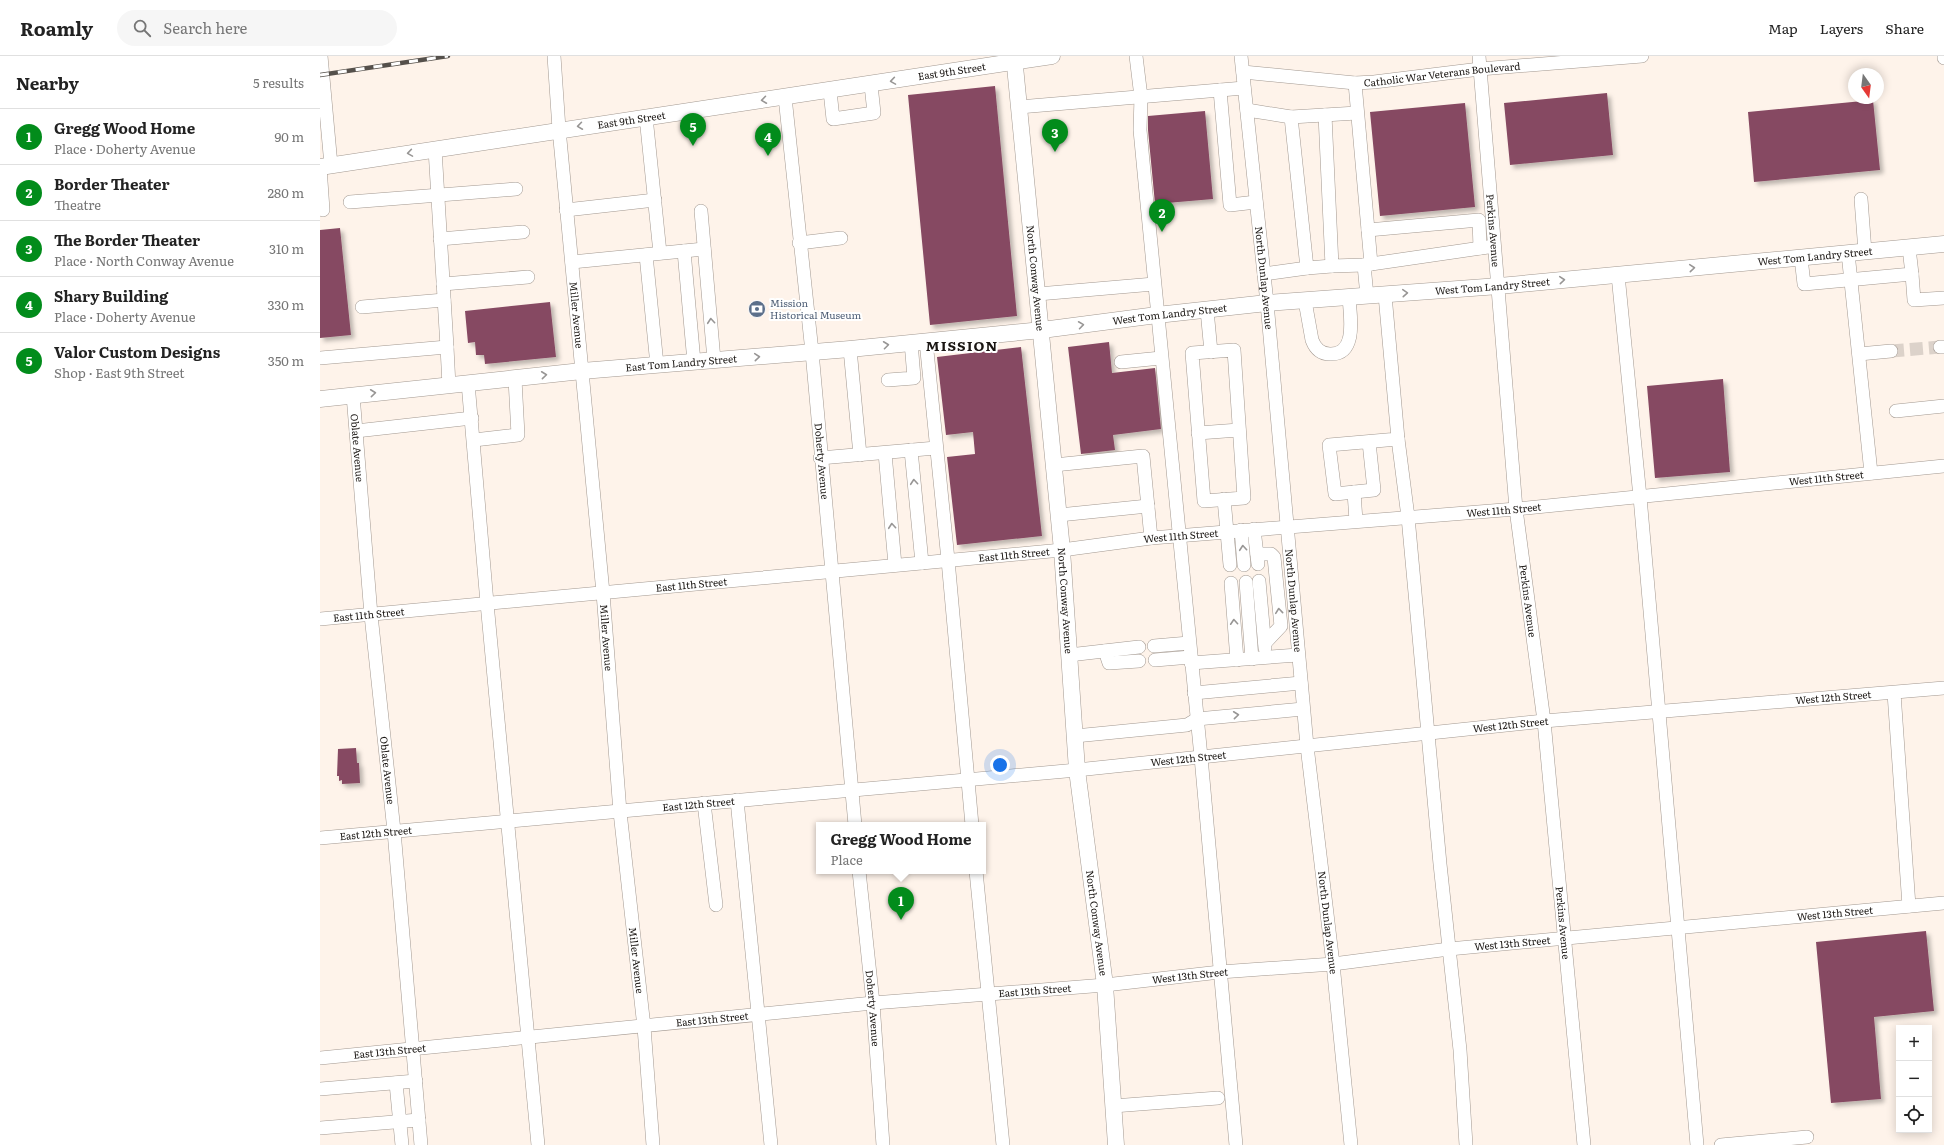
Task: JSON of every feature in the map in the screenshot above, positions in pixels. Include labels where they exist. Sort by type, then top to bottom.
[{"type":"main road","name":"East 9th Street","points":[[324,166],[559,129],[872,85],[1014,60],[1052,56]]},
{"type":"main road","name":"North Conway Avenue","points":[[1014,60],[1042,330],[1059,515],[1077,770],[1105,985],[1116,1145]]},
{"type":"main road","name":"West Tom Landry Street","points":[[1042,330],[1267,303],[1499,286],[1944,244]]},
{"type":"main road","name":"East Tom Landry Street","points":[[320,399],[582,371],[850,349],[1042,330]]},
{"type":"street","points":[[321,56],[324,166],[323,210]]},
{"type":"street","name":"Miller Avenue","points":[[554,56],[566,210],[603,593],[620,812],[644,1027],[653,1145]]},
{"type":"street","points":[[1136,56],[1141,97],[1140,130],[1154,284],[1201,757],[1236,1145]]},
{"type":"street","name":"North Dunlap Avenue","points":[[1241,56],[1267,303],[1307,746],[1333,964],[1351,1145]]},
{"type":"street","name":"Perkins Avenue","points":[[1479,56],[1496,246],[1516,509],[1544,722],[1584,1145]]},
{"type":"street","name":"Catholic War Veterans Boulevard","points":[[1243,72],[1355,83],[1480,69],[1642,56]]},
{"type":"street","points":[[1355,83],[1368,230],[1367,296]]},
{"type":"street","points":[[830,91],[833,119],[874,113],[872,85]]},
{"type":"street","points":[[1019,108],[1244,88]]},
{"type":"street","points":[[1220,90],[1230,205],[1256,202]]},
{"type":"street","name":"Doherty Avenue","points":[[785,98],[799,243],[812,352],[820,458],[855,822]]},
{"type":"street","points":[[1247,110],[1290,117],[1357,113]]},
{"type":"street","points":[[1325,115],[1332,266]]},
{"type":"street","points":[[646,117],[660,253]]},
{"type":"street","points":[[1290,117],[1307,268]]},
{"type":"street","points":[[435,149],[449,386]]},
{"type":"street","points":[[350,202],[516,189]]},
{"type":"street","points":[[1861,199],[1865,252]]},
{"type":"street","points":[[566,210],[655,200]]},
{"type":"street","points":[[701,211],[714,360]]},
{"type":"street","points":[[1368,230],[1479,220],[1480,248]]},
{"type":"street","points":[[440,239],[523,232]]},
{"type":"street","points":[[799,243],[841,238]]},
{"type":"street","points":[[1264,274],[1307,268],[1368,264],[1496,246]]},
{"type":"street","points":[[1909,248],[1914,300],[1944,298]]},
{"type":"street","points":[[572,262],[704,249]]},
{"type":"street","points":[[684,251],[694,362]]},
{"type":"street","points":[[1848,254],[1871,473]]},
{"type":"street","points":[[646,255],[656,365]]},
{"type":"street","points":[[1801,258],[1804,284],[1912,274]]},
{"type":"street","points":[[1618,275],[1640,497],[1697,1145]]},
{"type":"street","points":[[443,284],[528,278]]},
{"type":"street","points":[[1038,294],[1154,284]]},
{"type":"street","points":[[1385,295],[1398,439],[1408,517],[1460,1050],[1466,1145]]},
{"type":"street","points":[[1305,301],[1314,346],[1318,351],[1331,354],[1342,350],[1350,340],[1349,297]]},
{"type":"street","points":[[362,306],[444,300]]},
{"type":"street","points":[[1207,310],[1210,352]]},
{"type":"street","points":[[888,380],[914,378],[918,342]]},
{"type":"street","points":[[918,342],[936,448],[948,560],[972,822]]},
{"type":"street","points":[[320,358],[447,347]]},
{"type":"street","points":[[850,349],[860,455]]},
{"type":"street","points":[[1234,350],[1239,430],[1244,498],[1204,501],[1192,353],[1234,350]]},
{"type":"street","points":[[1859,354],[1891,351]]},
{"type":"street","points":[[1121,362],[1161,358]]},
{"type":"street","points":[[474,440],[518,436],[515,379]]},
{"type":"street","points":[[468,383],[487,603],[538,1145]]},
{"type":"street","name":"Oblate Avenue","points":[[353,395],[371,615],[394,831],[414,1048],[421,1145]]},
{"type":"street","points":[[1896,411],[1944,406]]},
{"type":"street","points":[[356,431],[472,418]]},
{"type":"street","points":[[1198,433],[1239,430]]},
{"type":"street","points":[[1369,442],[1374,490],[1335,494],[1329,445],[1398,439]]},
{"type":"street","points":[[820,458],[936,448]]},
{"type":"street","points":[[911,450],[922,563]]},
{"type":"street","points":[[885,453],[895,565]]},
{"type":"street","points":[[1054,465],[1143,456],[1151,538]]},
{"type":"street","name":"West 11th Street","points":[[1062,550],[1151,538],[1248,529],[1516,509],[1944,466]]},
{"type":"street","points":[[1354,492],[1356,521]]},
{"type":"street","points":[[1224,499],[1230,566]]},
{"type":"street","points":[[1059,515],[1148,506]]},
{"type":"street","points":[[1248,529],[1257,559],[1270,554],[1274,557],[1281,626],[1264,643]]},
{"type":"street","points":[[1244,565],[1248,529]]},
{"type":"street","name":"East 11th Street","points":[[320,619],[1062,550]]},
{"type":"street","points":[[1259,581],[1266,658]]},
{"type":"street","points":[[1246,582],[1252,659]]},
{"type":"street","points":[[1231,583],[1237,660]]},
{"type":"street","points":[[1154,646],[1189,643]]},
{"type":"street","points":[[1069,655],[1138,647]]},
{"type":"street","points":[[1105,651],[1109,663],[1139,661]]},
{"type":"street","points":[[1155,660],[1237,660],[1298,655]]},
{"type":"street","points":[[1194,693],[1301,683]]},
{"type":"street","name":"West 12th Street","points":[[1077,770],[1544,722],[1944,688]]},
{"type":"street","points":[[1894,693],[1909,906]]},
{"type":"street","points":[[1075,736],[1188,726],[1197,719],[1304,709]]},
{"type":"street","name":"East 12th Street","points":[[320,838],[620,812],[851,789],[1077,770]]},
{"type":"street","points":[[737,800],[771,1145]]},
{"type":"street","points":[[704,803],[716,905]]},
{"type":"street","name":"Doherty Avenue","points":[[859,874],[873,1003],[883,1145]]},
{"type":"street","points":[[976,874],[1003,1145]]},
{"type":"street","name":"West 13th Street","points":[[1105,985],[1220,972],[1333,964],[1449,949],[1678,929],[1944,903]]},
{"type":"street","name":"East 13th Street","points":[[320,1058],[644,1027],[873,1003],[1105,985]]},
{"type":"street","points":[[320,1089],[416,1081]]},
{"type":"street","points":[[396,1083],[402,1145]]},
{"type":"street","points":[[1113,1106],[1218,1098]]},
{"type":"street","points":[[320,1128],[419,1120]]},
{"type":"street","points":[[1721,1145],[1807,1137]]},
{"type":"building","points":[[995,86],[1017,316],[930,325],[908,95]]},
{"type":"building","points":[[1607,93],[1613,155],[1510,165],[1504,103]]},
{"type":"building","points":[[1848,102],[1848,104],[1873,104],[1880,170],[1754,182],[1748,112]]},
{"type":"building","points":[[1465,103],[1475,207],[1380,216],[1370,112]]},
{"type":"building","points":[[1205,111],[1213,199],[1155,204],[1148,116]]},
{"type":"building","points":[[340,228],[351,335],[320,338],[320,230]]},
{"type":"building","points":[[550,302],[556,357],[485,364],[484,355],[476,355],[475,342],[468,343],[465,311]]},
{"type":"building","points":[[1109,342],[1112,373],[1155,368],[1161,429],[1113,435],[1115,450],[1081,454],[1068,347]]},
{"type":"building","points":[[1021,347],[1042,536],[957,545],[947,457],[975,454],[973,432],[946,435],[937,357]]},
{"type":"building","points":[[1723,379],[1730,472],[1655,478],[1647,386]]},
{"type":"building","points":[[356,748],[357,763],[359,763],[360,783],[342,784],[342,780],[339,781],[339,776],[337,776],[338,749]]},
{"type":"building","points":[[1926,931],[1934,1011],[1874,1017],[1881,1099],[1831,1103],[1816,942]]},
{"type":"tunnel","points":[[1891,351],[1940,347]]},
{"type":"railway","points":[[320,75],[448,56]]},
{"type":"place","name":"Valor Custom Designs","points":[[693,146]]},
{"type":"place","name":"The Border Theater","points":[[1055,152]]},
{"type":"place","name":"Shary Building","points":[[768,156]]},
{"type":"place","name":"Border Theater","points":[[1162,232]]},
{"type":"place","name":"Mission Historical Museum","points":[[757,309]]},
{"type":"place","name":"Gregg Wood Home","points":[[901,920]]},
{"type":"district","name":"MISSION","points":[[962,346]]}]
